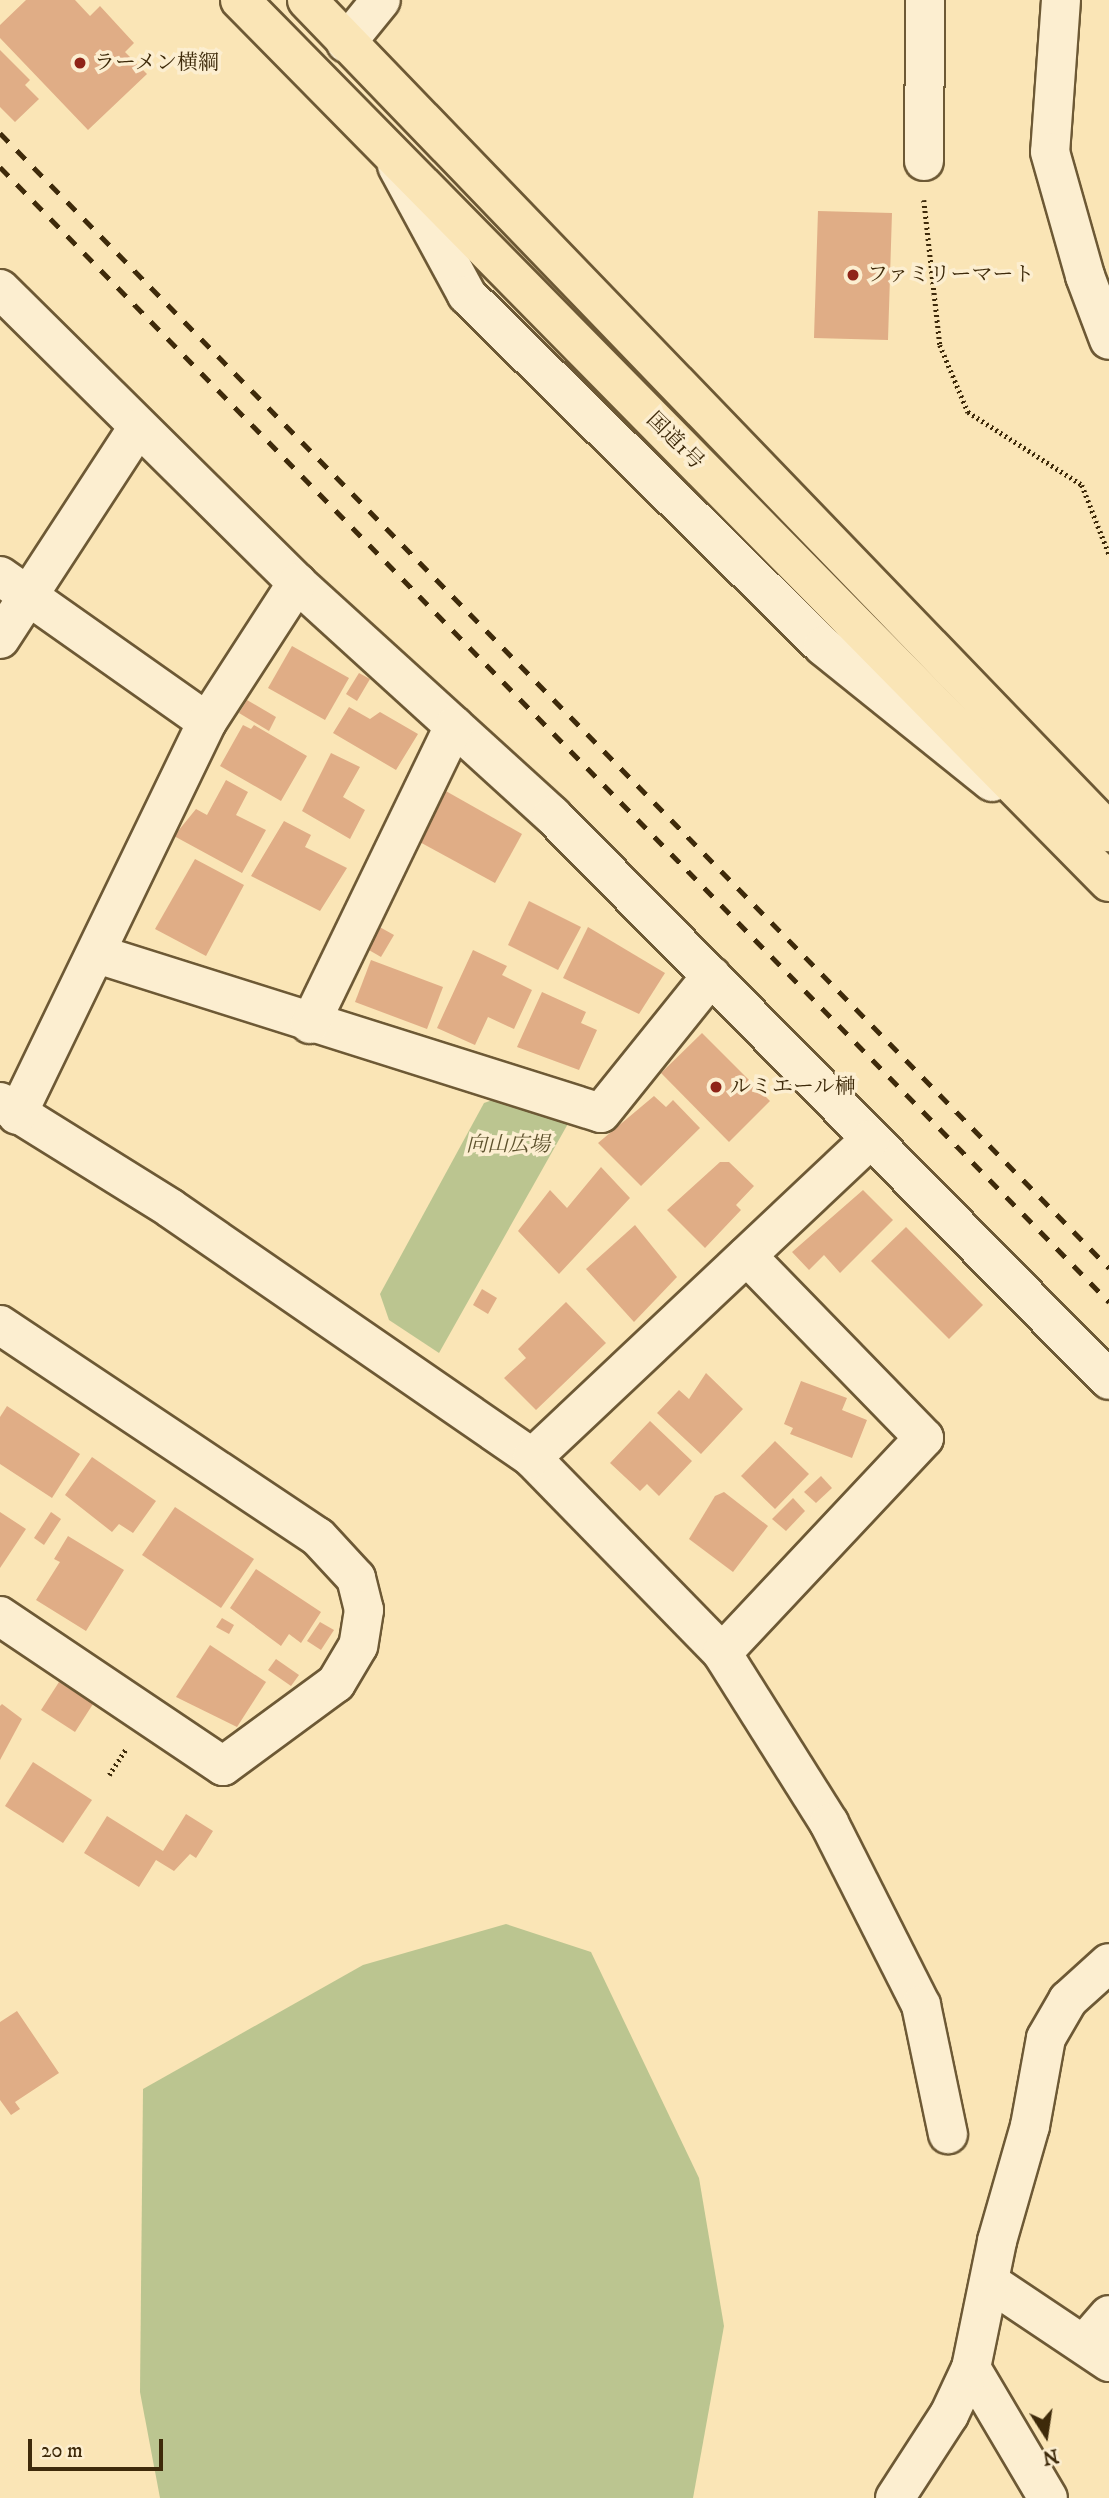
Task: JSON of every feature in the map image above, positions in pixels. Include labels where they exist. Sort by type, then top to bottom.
[{"type":"highway","name":"国道1号","points":[[240,0],[389,152],[1094,842]]},
{"type":"highway","name":"国道1号","points":[[307,0],[1094,842],[1109,882]]},
{"type":"street","points":[[346,43],[381,0]]},
{"type":"street","points":[[924,161],[925,0]]},
{"type":"street","points":[[1061,0],[1050,152],[1084,276],[1109,340]]},
{"type":"street","points":[[0,289],[137,429],[297,583],[454,726],[711,976],[1109,1380]]},
{"type":"street","points":[[0,639],[14,585],[137,429]]},
{"type":"street","points":[[297,583],[207,722],[97,954],[9,1108],[170,1208],[532,1458],[722,1653],[829,1823],[921,2005],[948,2134]]},
{"type":"street","points":[[14,585],[207,722]]},
{"type":"street","points":[[310,1024],[454,726]]},
{"type":"street","points":[[97,954],[310,1024],[601,1113],[711,976]]},
{"type":"street","points":[[532,1458],[870,1140]]},
{"type":"street","points":[[722,1653],[924,1438],[747,1256]]},
{"type":"street","points":[[0,1325],[318,1538],[356,1578],[364,1610],[358,1646],[336,1683],[223,1766],[0,1616]]},
{"type":"street","points":[[895,2498],[949,2415],[971,2368],[1046,2038],[1068,2000],[1109,1963]]},
{"type":"street","points":[[991,2283],[1097,2353],[1109,2315]]},
{"type":"street","points":[[971,2368],[1048,2498]]},
{"type":"path","points":[[924,161],[924,229],[940,345],[968,412],[1082,485],[1109,554]]},
{"type":"green space","name":"向山広場","points":[[504,1096],[574,1113],[439,1353],[389,1320],[380,1294],[484,1103]]},
{"type":"green space","points":[[506,1924],[591,1952],[699,2178],[724,2326],[693,2498],[160,2498],[140,2392],[143,2089],[363,1965]]},
{"type":"building","name":"ラーメン横綱","points":[[26,0],[75,0],[90,16],[100,6],[134,43],[125,52],[147,74],[88,130],[0,38],[0,25]]},
{"type":"building","points":[[0,50],[30,80],[25,85],[39,99],[15,122],[0,107]]},
{"type":"building","name":"ファミリーマート","points":[[818,211],[892,213],[888,340],[814,338]]},
{"type":"building","points":[[292,646],[349,678],[325,720],[268,688]]},
{"type":"building","points":[[359,673],[370,679],[357,701],[346,694]]},
{"type":"building","points":[[247,700],[276,717],[269,731],[239,713]]},
{"type":"building","points":[[349,707],[370,719],[380,712],[418,734],[396,770],[333,733]]},
{"type":"building","points":[[243,725],[251,729],[254,725],[307,756],[281,801],[220,766]]},
{"type":"building","points":[[331,753],[360,767],[343,797],[365,810],[350,839],[302,811]]},
{"type":"building","points":[[226,780],[248,792],[236,815],[266,830],[242,873],[174,836],[196,809],[207,815]]},
{"type":"building","points":[[444,790],[522,834],[495,883],[416,840]]},
{"type":"building","points":[[284,821],[311,835],[305,847],[347,868],[320,911],[251,876]]},
{"type":"building","points":[[195,859],[244,885],[206,956],[155,929]]},
{"type":"building","points":[[529,901],[581,927],[558,970],[508,945]]},
{"type":"building","points":[[367,920],[394,935],[381,957],[355,942]]},
{"type":"building","points":[[588,927],[665,973],[639,1014],[563,978]]},
{"type":"building","points":[[473,950],[507,966],[502,975],[532,990],[514,1029],[488,1017],[475,1045],[437,1028]]},
{"type":"building","points":[[371,960],[443,987],[427,1029],[355,1002]]},
{"type":"building","points":[[542,992],[586,1012],[581,1023],[597,1030],[579,1070],[517,1047]]},
{"type":"building","name":"ルミエール榊","points":[[702,1033],[770,1101],[729,1142],[661,1073]]},
{"type":"building","points":[[654,1096],[666,1107],[673,1100],[700,1128],[641,1186],[598,1143]]},
{"type":"building","points":[[720,1162],[729,1162],[754,1186],[736,1205],[741,1210],[705,1248],[667,1210]]},
{"type":"building","points":[[601,1167],[630,1198],[559,1274],[518,1231],[550,1190],[567,1208]]},
{"type":"building","points":[[863,1190],[893,1220],[840,1273],[824,1255],[809,1270],[792,1252]]},
{"type":"building","points":[[635,1225],[677,1277],[634,1322],[586,1269]]},
{"type":"building","points":[[906,1227],[983,1305],[949,1339],[871,1261]]},
{"type":"building","points":[[482,1289],[497,1298],[488,1314],[473,1305]]},
{"type":"building","points":[[566,1302],[606,1343],[536,1410],[504,1378],[526,1358],[518,1349]]},
{"type":"building","points":[[706,1373],[743,1409],[701,1454],[657,1413],[679,1390],[689,1399]]},
{"type":"building","points":[[801,1381],[847,1398],[842,1410],[867,1420],[852,1458],[790,1434],[793,1428],[784,1424]]},
{"type":"building","points":[[7,1406],[80,1454],[52,1498],[0,1464],[0,1417]]},
{"type":"building","points":[[650,1421],[692,1461],[659,1496],[647,1484],[640,1491],[610,1463]]},
{"type":"building","points":[[775,1441],[809,1474],[775,1509],[741,1476]]},
{"type":"building","points":[[92,1457],[156,1501],[133,1533],[119,1524],[112,1532],[65,1495]]},
{"type":"building","points":[[821,1476],[832,1488],[816,1503],[804,1492]]},
{"type":"building","points":[[724,1492],[768,1526],[733,1572],[689,1539],[715,1496]]},
{"type":"building","points":[[793,1498],[805,1511],[786,1531],[772,1519]]},
{"type":"building","points":[[175,1507],[254,1559],[221,1608],[142,1555]]},
{"type":"building","points":[[0,1512],[26,1529],[0,1568]]},
{"type":"building","points":[[51,1512],[61,1519],[44,1545],[34,1538]]},
{"type":"building","points":[[68,1536],[124,1570],[86,1631],[36,1600],[60,1562],[54,1559]]},
{"type":"building","points":[[256,1569],[321,1612],[301,1643],[289,1634],[281,1646],[230,1608]]},
{"type":"building","points":[[222,1618],[234,1625],[229,1634],[216,1627]]},
{"type":"building","points":[[320,1622],[334,1630],[321,1650],[307,1641]]},
{"type":"building","points":[[210,1645],[266,1682],[237,1727],[176,1697]]},
{"type":"building","points":[[276,1659],[299,1675],[291,1686],[268,1670]]},
{"type":"building","points":[[59,1682],[93,1704],[75,1732],[41,1710]]},
{"type":"building","points":[[2,1704],[22,1719],[0,1760],[0,1706]]},
{"type":"building","points":[[33,1762],[92,1800],[63,1843],[5,1806]]},
{"type":"building","points":[[186,1814],[213,1831],[196,1858],[190,1854],[174,1871],[156,1860],[139,1887],[84,1853],[107,1816],[163,1851]]},
{"type":"building","points":[[17,2011],[59,2073],[15,2102],[20,2109],[11,2115],[0,2100],[0,2022]]},
{"type":"railway","points":[[0,133],[1109,1268]]},
{"type":"railway","points":[[0,167],[1109,1302]]},
{"type":"place","name":"ラーメン横綱","points":[[80,63]]},
{"type":"place","name":"ファミリーマート","points":[[853,275]]},
{"type":"place","name":"ルミエール榊","points":[[716,1087]]}]
